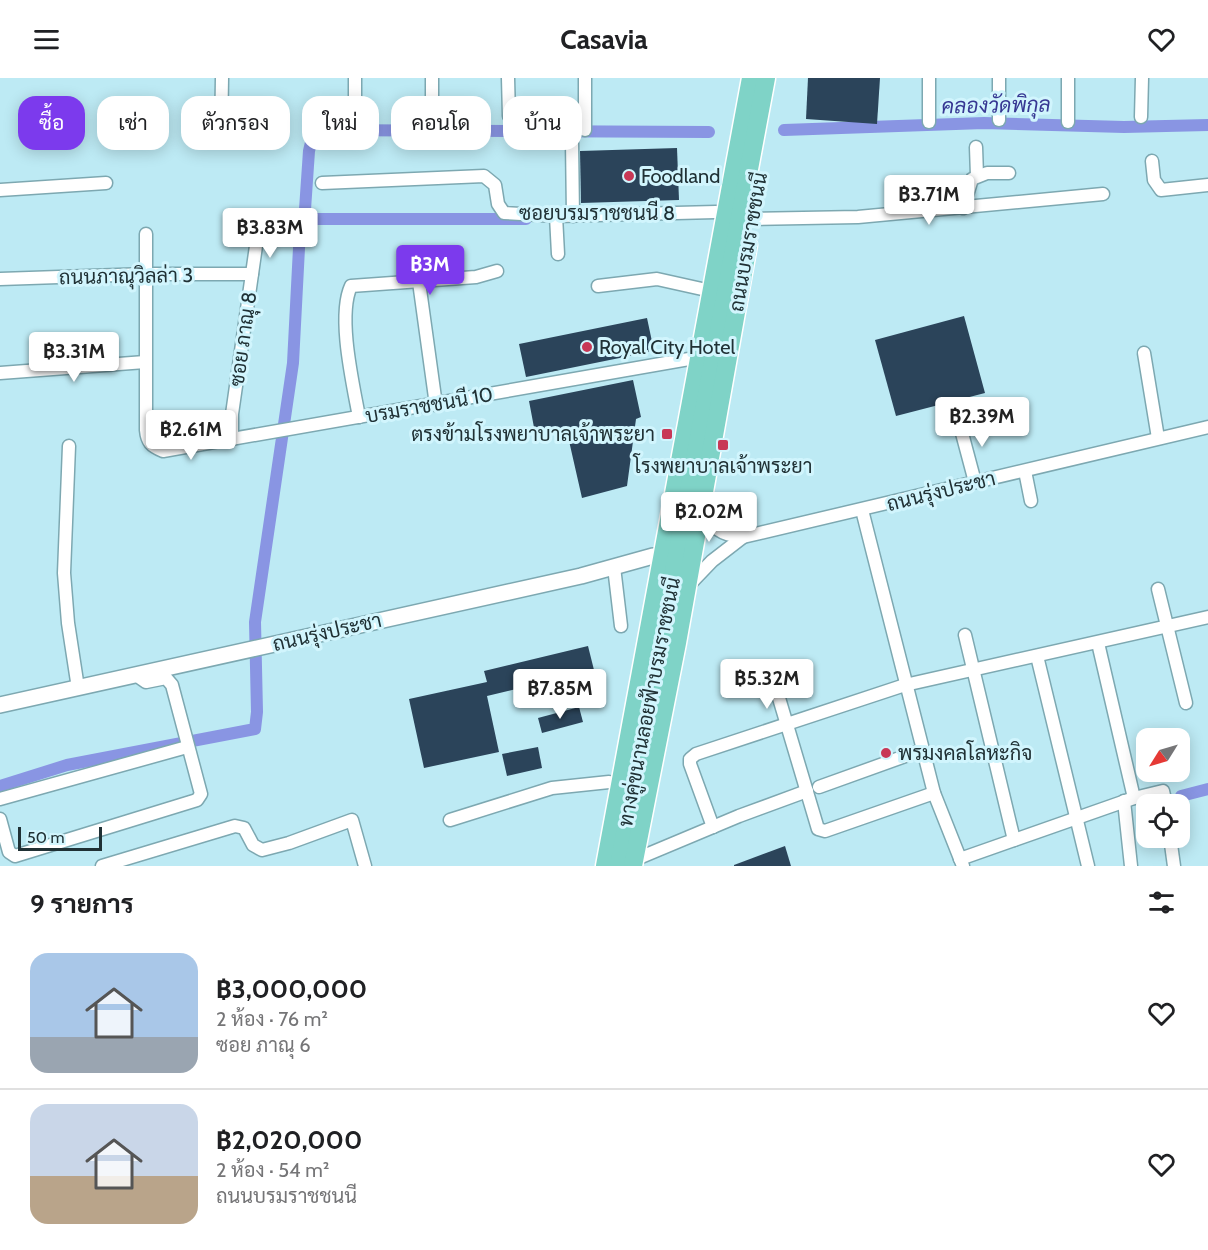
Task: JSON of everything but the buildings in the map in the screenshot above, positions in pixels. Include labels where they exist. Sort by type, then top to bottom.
[{"type":"main road","name":"ถนนบรมราชชนนี","points":[[594,866],[741,78]]},
{"type":"main road","name":"ทางคู่ขนานลอยฟ้าบรมราชชนนี","points":[[604,866],[751,78]]},
{"type":"main road","name":"ทางคู่ขนานลอยฟ้าบรมราชชนนี","points":[[628,864],[766,78]]},
{"type":"main road","name":"ถนนบรมราชชนนี","points":[[628,864],[687,588],[778,78]]},
{"type":"street","points":[[221,96],[222,78]]},
{"type":"street","points":[[355,78],[355,96]]},
{"type":"street","points":[[432,78],[432,96]]},
{"type":"street","points":[[508,78],[508,96]]},
{"type":"street","points":[[585,78],[585,130]]},
{"type":"street","points":[[929,78],[929,122]]},
{"type":"street","points":[[999,78],[999,120]]},
{"type":"street","points":[[1068,78],[1068,122]]},
{"type":"street","points":[[1141,117],[1142,78]]},
{"type":"street","points":[[963,208],[968,187],[977,176],[976,147]]},
{"type":"street","points":[[572,150],[573,216]]},
{"type":"street","points":[[1152,161],[1154,180],[1161,190],[1208,185]]},
{"type":"street","points":[[977,176],[1009,173]]},
{"type":"street","name":"ซอยบรมราชชนนี 8","points":[[322,183],[484,176],[490,179],[495,186],[500,210],[504,213],[573,216],[716,212]]},
{"type":"street","points":[[0,190],[106,183]]},
{"type":"street","points":[[752,219],[858,217],[1103,194]]},
{"type":"street","points":[[556,216],[558,254]]},
{"type":"street","points":[[0,373],[145,362],[146,234]]},
{"type":"street","name":"ซอย ภาณุ 8","points":[[232,440],[232,414],[257,239]]},
{"type":"street","points":[[359,417],[347,345],[349,288],[355,284],[476,278],[497,271]]},
{"type":"street","name":"ถนนภาณุวิลล่า 3","points":[[0,279],[147,274],[252,274]]},
{"type":"street","points":[[598,286],[657,279],[702,289]]},
{"type":"street","points":[[419,282],[436,405]]},
{"type":"street","points":[[1144,353],[1158,438]]},
{"type":"street","name":"บรมราชชนนี 10","points":[[145,362],[147,440],[153,447],[163,451],[689,359]]},
{"type":"street","points":[[959,422],[975,482]]},
{"type":"street","name":"ถนนรุ่งประชา","points":[[687,588],[712,561],[743,537],[1208,427]]},
{"type":"street","points":[[69,446],[64,573],[68,623],[78,688]]},
{"type":"street","points":[[1025,471],[1031,501]]},
{"type":"street","points":[[702,508],[708,520],[721,533],[743,537]]},
{"type":"street","points":[[862,510],[934,793],[962,862],[1014,840],[1136,798]]},
{"type":"street","name":"ถนนรุ่งประชา","points":[[0,705],[614,567],[653,556]]},
{"type":"street","points":[[614,567],[621,626]]},
{"type":"street","points":[[1158,590],[1186,703]]},
{"type":"street","points":[[713,827],[690,764],[692,756],[905,685],[1208,617]]},
{"type":"street","points":[[965,634],[1014,840]]},
{"type":"street","points":[[1098,643],[1129,800],[1131,866]]},
{"type":"street","points":[[1037,656],[1088,866]]},
{"type":"street","points":[[0,819],[9,852],[15,856],[197,800],[201,794],[187,747],[178,701],[169,680],[146,682],[136,675]]},
{"type":"street","points":[[776,688],[813,789],[816,826],[825,831],[934,793]]},
{"type":"street","points":[[0,799],[187,747]]},
{"type":"street","points":[[628,864],[713,827],[922,750]]},
{"type":"street","points":[[450,820],[552,788],[609,782]]},
{"type":"street","points":[[102,866],[235,826],[244,828],[253,844],[262,850],[289,843],[352,820],[365,866]]},
{"type":"street","points":[[1172,848],[1174,866]]},
{"type":"waterway","name":"คลองวัดพิกุล","points":[[784,130],[984,123],[1124,127],[1208,125]]},
{"type":"waterway","name":"คลองวัดพิกุล","points":[[304,224],[309,151],[314,130],[709,132]]},
{"type":"waterway","points":[[0,786],[67,765],[255,729],[257,712],[255,622],[293,363],[300,229],[308,219],[526,219]]},
{"type":"waterway","points":[[1189,794],[1208,789]]},
{"type":"place","name":"Foodland","points":[[629,176]]},
{"type":"place","name":"Royal City Hotel","points":[[587,347]]},
{"type":"place","name":"ตรงข้ามโรงพยาบาลเจ้าพระยา","points":[[667,434]]},
{"type":"place","name":"โรงพยาบาลเจ้าพระยา","points":[[723,445]]},
{"type":"place","name":"พรมงคลโลหะกิจ","points":[[886,753]]}]
